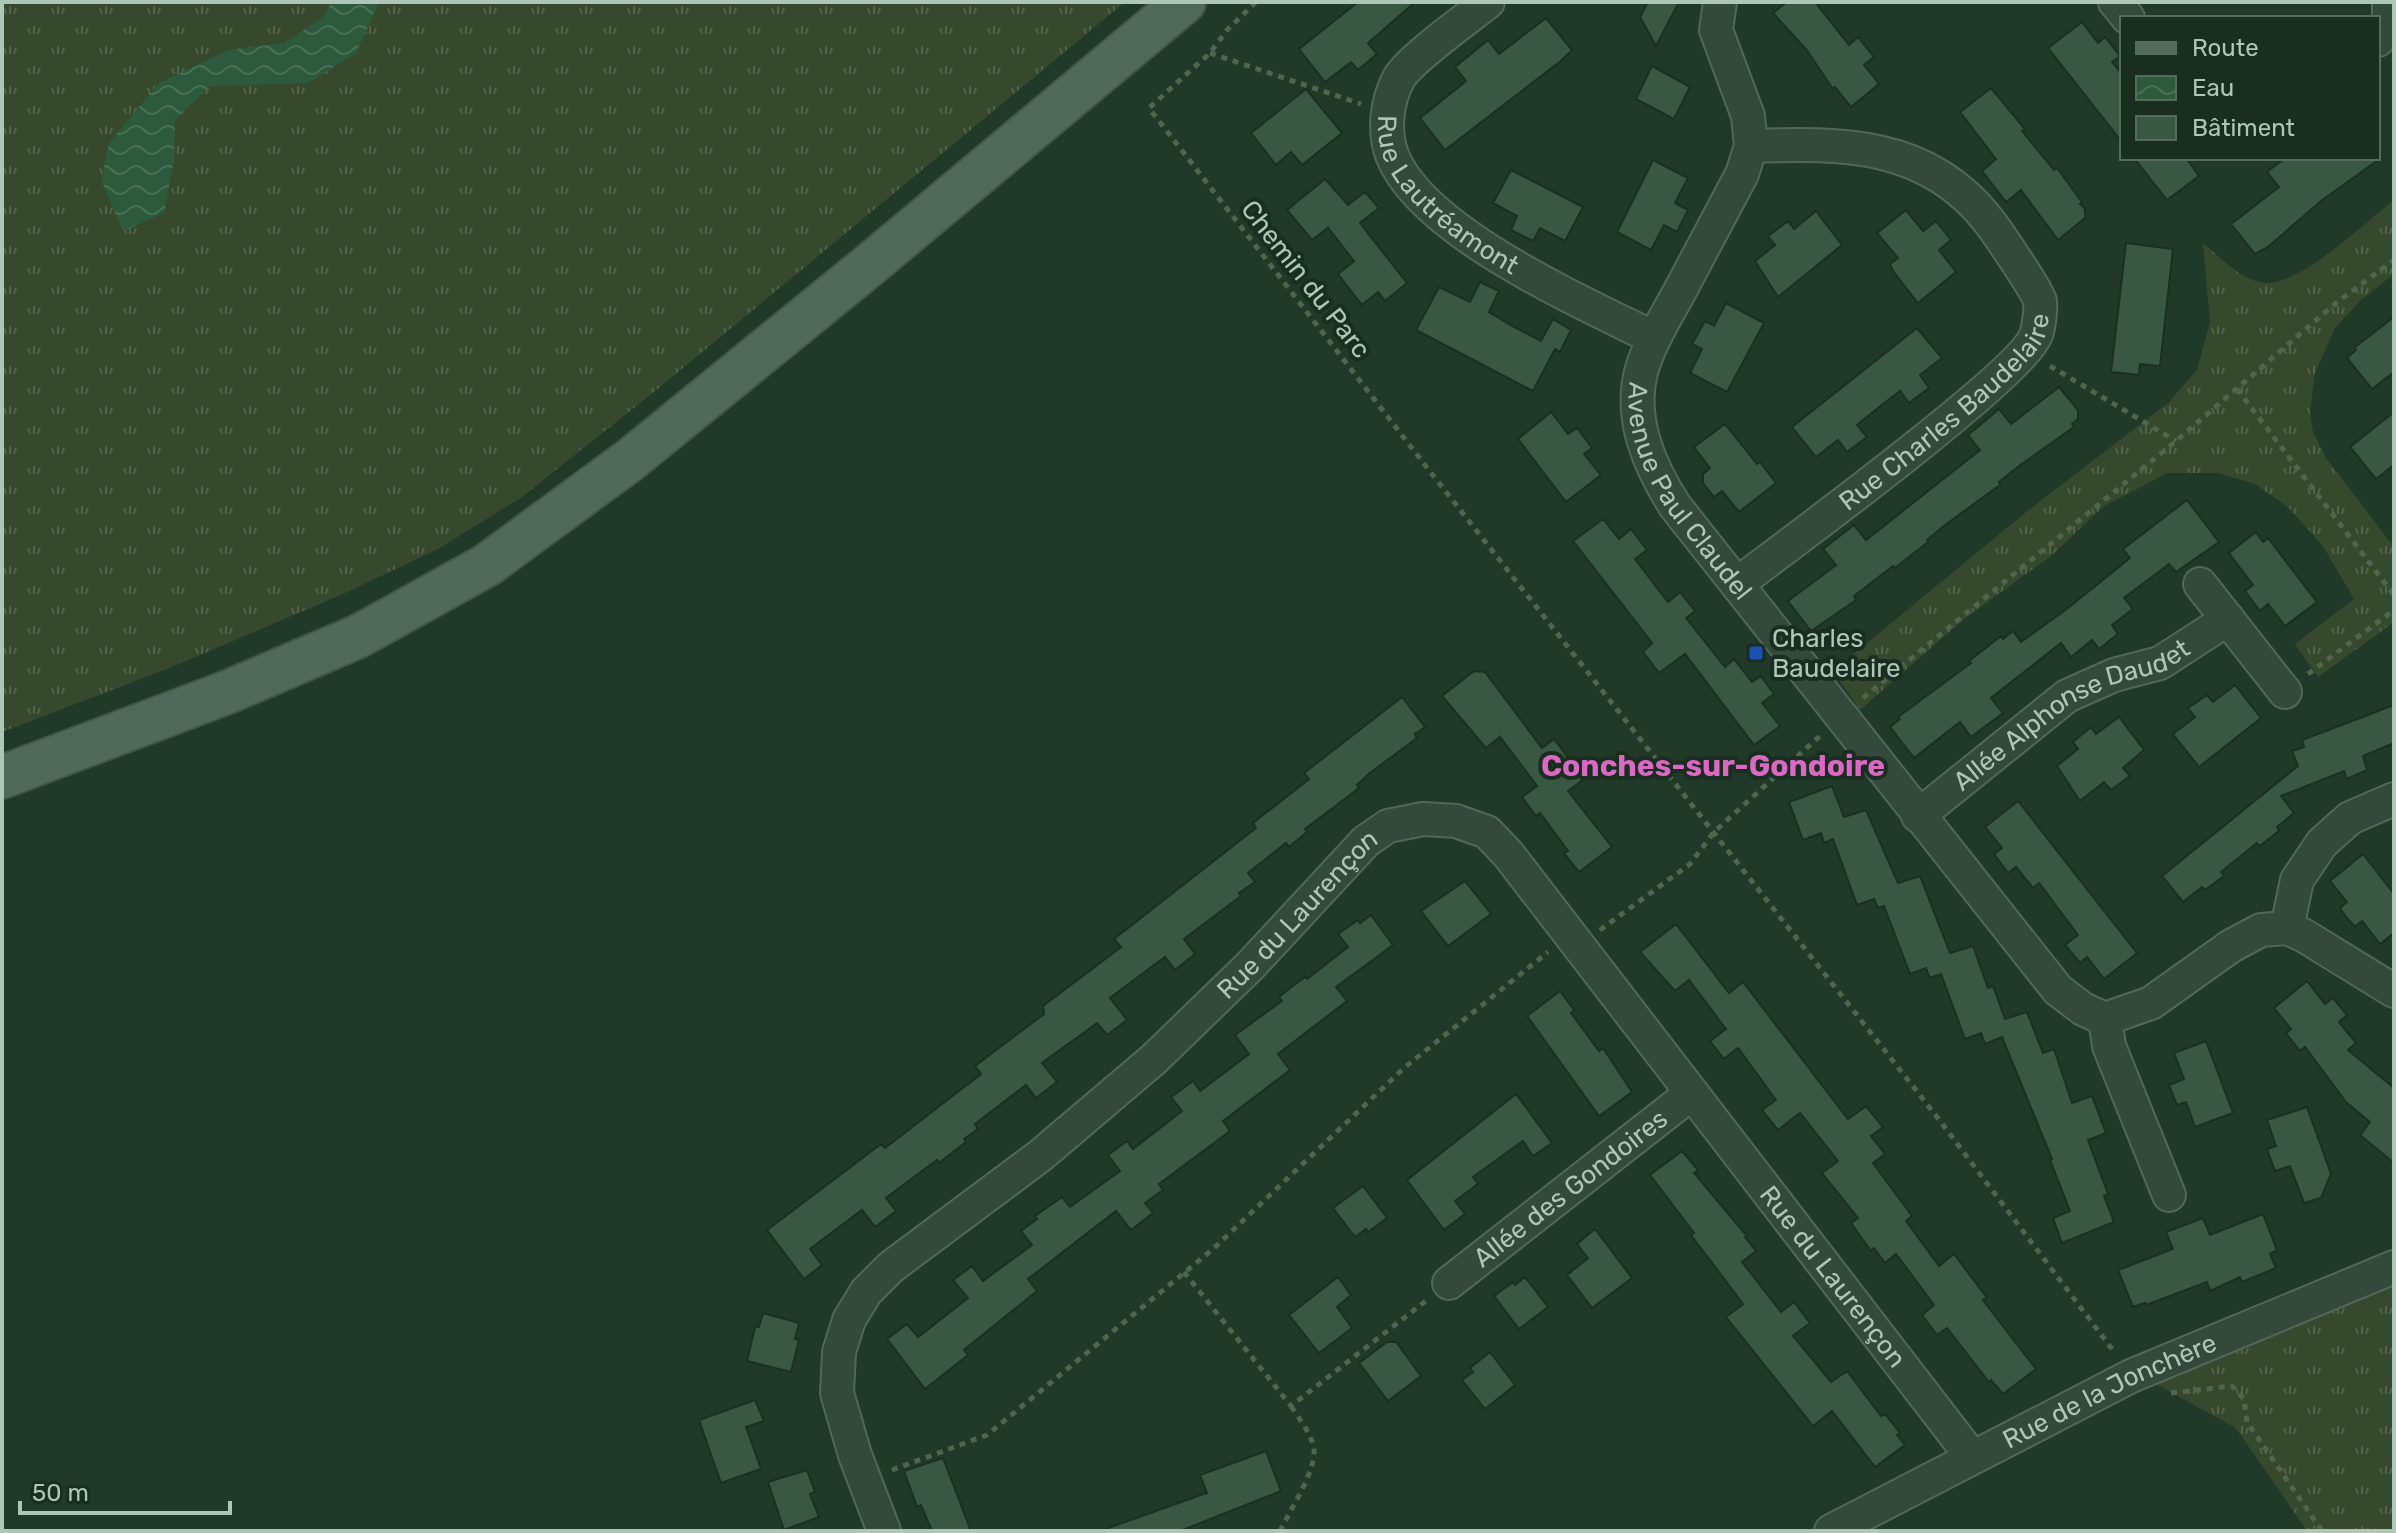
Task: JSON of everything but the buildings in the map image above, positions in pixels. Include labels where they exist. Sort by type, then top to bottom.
[{"type":"main road","points":[[2,777],[228,692],[359,636],[487,565],[630,460],[1184,2]]},
{"type":"street","name":"Rue Lautréamont","points":[[1488,2],[1400,75],[1390,102],[1387,130],[1392,155],[1426,201],[1483,248],[1654,338]]},
{"type":"street","name":"Avenue Paul Claudel","points":[[1720,2],[1716,30],[1748,116],[1751,146],[1742,174],[1654,338],[1641,373],[1638,406],[1643,439],[1655,475],[1840,717],[2058,990],[2083,1009],[2105,1019]]},
{"type":"street","points":[[2380,36],[2389,18],[2389,2]]},
{"type":"street","name":"Rue Charles Baudelaire","points":[[1737,584],[1988,387],[2025,351],[2037,334],[2040,300],[1968,194],[1918,163],[1878,150],[1809,144],[1751,146]]},
{"type":"street","points":[[2200,584],[2285,692]]},
{"type":"street","name":"Allée Alphonse Daudet","points":[[1918,816],[2067,696],[2114,675],[2160,663],[2228,619]]},
{"type":"street","points":[[2287,928],[2297,880],[2322,843],[2350,818],[2394,799]]},
{"type":"street","name":"Rue du Laurençon","points":[[884,1531],[837,1393],[839,1352],[849,1320],[866,1292],[891,1267],[1041,1155],[1154,1059],[1250,966],[1366,841],[1388,826],[1423,819],[1456,821],[1487,832],[1508,854],[1972,1457]]},
{"type":"street","points":[[2169,1195],[2109,1046],[2105,1019],[2151,1003],[2231,946],[2261,930],[2287,928],[2303,935],[2394,991]]},
{"type":"street","name":"Allée des Gondoires","points":[[1449,1283],[1692,1093]]},
{"type":"street","name":"Rue de la Jonchère","points":[[1831,1531],[2131,1376],[2394,1267]]},
{"type":"path","points":[[1256,2],[1227,30],[1210,53],[1389,113]]},
{"type":"path","name":"Chemin du Parc","points":[[1210,53],[1149,108],[1937,1117],[2131,1376]]},
{"type":"path","points":[[865,1480],[987,1435],[1213,1249],[1404,1068],[1571,934],[1601,930],[1690,864],[1714,832],[1840,717],[2176,441],[2336,303],[2394,260]]},
{"type":"path","points":[[2025,351],[2176,441]]},
{"type":"path","points":[[2237,389],[2394,595]]},
{"type":"path","points":[[2285,692],[2394,610]]},
{"type":"path","points":[[1184,1272],[1291,1406],[1310,1437],[1314,1452],[1310,1469],[1280,1531]]},
{"type":"path","points":[[1291,1406],[1449,1283]]},
{"type":"path","points":[[2131,1376],[2158,1395],[2232,1386],[2244,1399],[2247,1422],[2322,1531]]},
{"type":"green space","points":[[2,2],[1125,2],[654,392],[522,497],[438,549],[343,594],[172,667],[2,732]]},
{"type":"green space","points":[[2394,200],[2394,274],[2361,300],[2335,328],[2315,373],[2310,411],[2313,432],[2326,458],[2394,547],[2394,622],[2318,677],[2295,644],[2354,599],[2323,546],[2288,507],[2255,484],[2218,473],[2168,473],[2104,506],[2051,556],[1964,619],[1860,710],[1833,671],[2025,513],[2168,403],[2197,370],[2210,322],[2203,243],[2243,275],[2271,283],[2301,272],[2318,261]]},
{"type":"green space","points":[[2394,1286],[2394,1531],[2307,1531],[2236,1428],[2152,1382]]},
{"type":"water","points":[[332,2],[379,2],[356,53],[308,83],[210,86],[175,119],[174,160],[164,213],[123,231],[101,180],[109,143],[159,83],[229,50],[284,43],[322,18]]},
{"type":"place","name":"Charles Baudelaire","points":[[1756,653]]},
{"type":"district","name":"Conches-sur-Gondoire","points":[[1713,766]]}]
